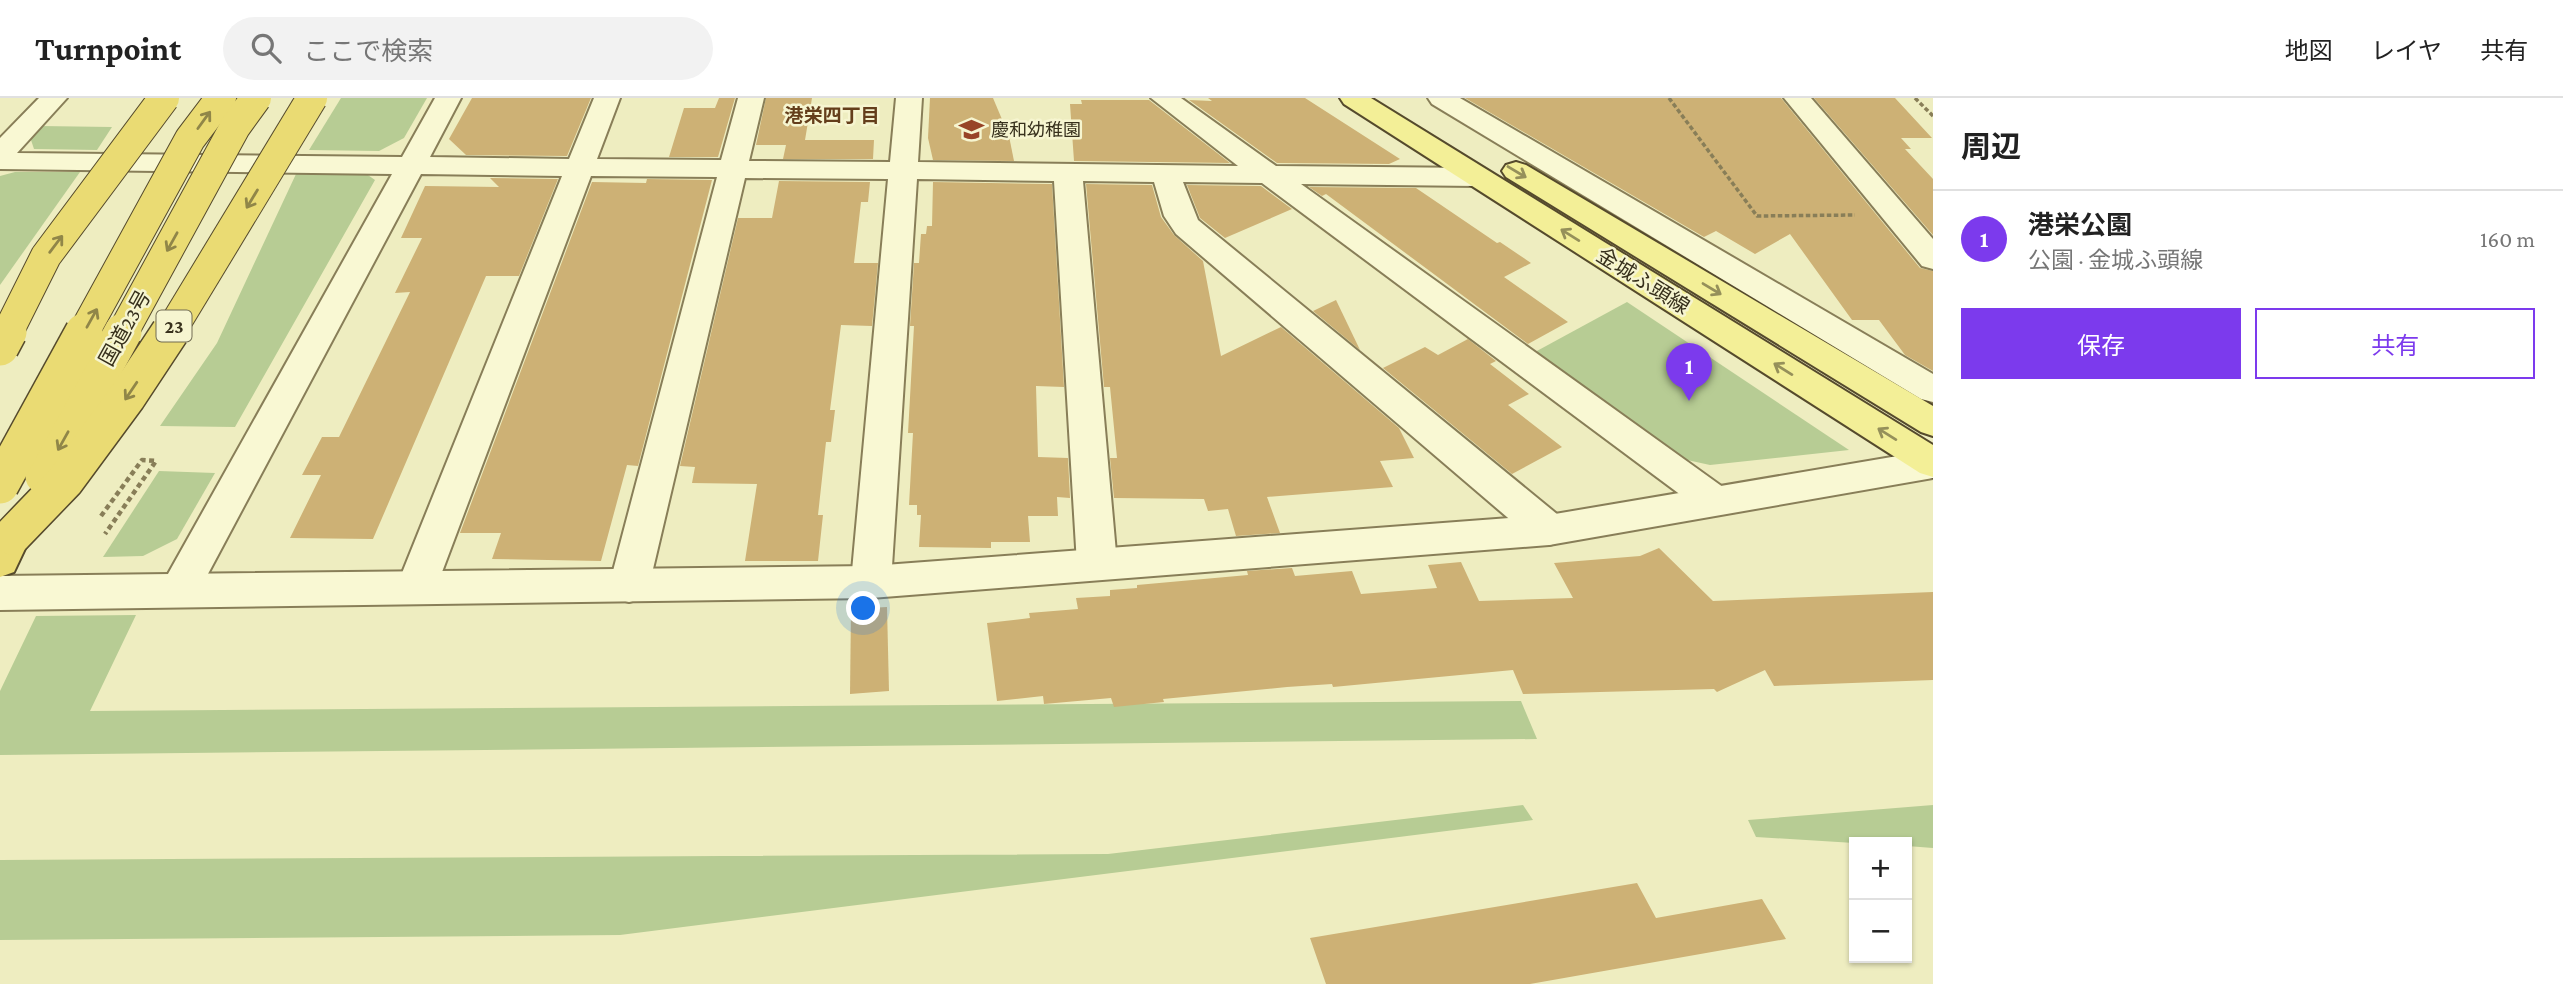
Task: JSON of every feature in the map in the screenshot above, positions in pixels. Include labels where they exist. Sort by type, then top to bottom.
[{"type":"highway","points":[[0,347],[46,256],[164,98]]},
{"type":"highway","name":"国道23号","points":[[0,485],[190,139],[220,98]]},
{"type":"highway","name":"国道23号","points":[[6,549],[235,127],[256,98]]},
{"type":"highway","name":"23","points":[[6,549],[65,481],[127,397],[187,306],[312,98]]},
{"type":"main road","name":"金城ふ頭線","points":[[1353,98],[1933,464]]},
{"type":"main road","name":"金城ふ頭線","points":[[1396,98],[1933,423]]},
{"type":"street","points":[[0,154],[54,98]]},
{"type":"street","points":[[179,590],[448,98]]},
{"type":"street","points":[[416,588],[607,98]]},
{"type":"street","points":[[629,586],[751,98]]},
{"type":"street","points":[[871,582],[909,98]]},
{"type":"street","points":[[1164,98],[1714,500]]},
{"type":"street","points":[[1441,98],[1933,390]]},
{"type":"street","points":[[1797,98],[1933,258]]},
{"type":"street","points":[[0,161],[1476,177]]},
{"type":"street","points":[[1068,171],[1097,564]]},
{"type":"street","points":[[1165,172],[1179,216],[1187,228],[1549,530]]},
{"type":"street","points":[[0,593],[871,582],[1549,530],[1933,464]]},
{"type":"path","points":[[1669,98],[1757,216],[1896,215]]},
{"type":"path","points":[[1915,98],[1933,116]]},
{"type":"path","points":[[101,516],[142,460],[156,461],[105,534]]},
{"type":"green space","points":[[341,98],[427,98],[404,138],[379,151],[309,150]]},
{"type":"green space","points":[[40,126],[112,127],[97,150],[34,149],[30,137]]},
{"type":"green space","points":[[15,172],[80,172],[0,285],[0,176]]},
{"type":"green space","points":[[365,173],[375,180],[235,427],[160,426],[217,343],[296,174]]},
{"type":"green space","points":[[1627,302],[1849,450],[1710,465],[1678,458],[1535,352]]},
{"type":"green space","points":[[159,471],[215,473],[177,539],[143,556],[103,557]]},
{"type":"green space","points":[[136,615],[90,711],[1521,701],[1537,739],[0,755],[0,691],[36,616]]},
{"type":"green space","points":[[1523,805],[1533,820],[620,935],[0,940],[0,860],[1108,854]]},
{"type":"green space","points":[[1933,805],[1933,848],[1912,846],[1912,837],[1849,837],[1849,843],[1756,837],[1748,820]]},
{"type":"building","points":[[472,98],[591,98],[567,156],[466,155],[449,139]]},
{"type":"building","points":[[719,98],[735,98],[718,157],[669,157],[684,108],[715,108]]},
{"type":"building","points":[[766,98],[812,98],[805,140],[874,140],[873,159],[783,159],[786,145],[756,145]]},
{"type":"building","points":[[930,98],[993,98],[1009,136],[1014,161],[933,160],[928,138]]},
{"type":"building","points":[[1208,98],[1305,98],[1400,159],[1389,164],[1277,163],[1189,100],[1212,101]]},
{"type":"building","points":[[1465,98],[1781,98],[1920,268],[1933,271],[1933,371],[1905,355],[1879,320],[1852,320],[1790,234],[1755,254],[1716,231],[1704,237]]},
{"type":"building","points":[[1814,98],[1895,98],[1932,138],[1901,138],[1911,149],[1905,149],[1933,179],[1933,235]]},
{"type":"building","points":[[1081,100],[1149,100],[1230,163],[1074,161],[1070,104],[1082,104]]},
{"type":"building","points":[[490,178],[558,179],[519,276],[486,276],[373,539],[290,538],[321,475],[302,475],[322,437],[339,437],[410,292],[395,293],[422,238],[401,238],[425,186],[499,187]]},
{"type":"building","points":[[647,179],[712,180],[638,466],[627,465],[601,561],[492,559],[501,533],[460,533],[592,182],[646,183]]},
{"type":"building","points":[[779,181],[870,182],[868,202],[861,202],[854,263],[878,263],[872,326],[841,325],[830,410],[835,410],[831,442],[826,442],[818,515],[823,515],[818,561],[745,561],[757,484],[692,483],[695,467],[680,466],[738,218],[772,218]]},
{"type":"building","points":[[933,182],[1052,184],[1064,387],[1036,386],[1038,457],[1068,458],[1070,498],[1057,497],[1058,516],[1028,516],[1030,542],[991,542],[991,548],[919,547],[921,515],[917,515],[917,505],[909,505],[913,433],[908,433],[914,326],[910,326],[914,263],[919,263],[921,234],[926,234],[927,226],[932,226]]},
{"type":"building","points":[[1086,184],[1152,185],[1161,217],[1174,235],[1203,261],[1221,356],[1281,327],[1399,428],[1414,458],[1380,461],[1393,487],[1267,497],[1280,533],[1236,536],[1228,509],[1208,511],[1204,499],[1114,498],[1110,458],[1117,458],[1110,387],[1104,387]]},
{"type":"building","points":[[1187,185],[1261,186],[1292,209],[1225,238],[1200,218]]},
{"type":"building","points":[[1309,187],[1416,188],[1531,263],[1504,277],[1568,322],[1528,344],[1326,194],[1322,196]]},
{"type":"building","points":[[1336,300],[1360,350],[1313,311]]},
{"type":"building","points":[[1468,339],[1496,361],[1490,364],[1529,394],[1508,405],[1562,447],[1512,474],[1383,368],[1425,347],[1438,355]]},
{"type":"building","points":[[1659,548],[1713,601],[1933,592],[1933,680],[1774,686],[1765,670],[1717,692],[1714,689],[1523,694],[1513,670],[1333,687],[1332,684],[1287,687],[1163,699],[1164,702],[1114,707],[1111,698],[1044,704],[1043,696],[997,701],[987,623],[1030,618],[1029,613],[1078,609],[1076,598],[1110,596],[1110,590],[1248,575],[1247,571],[1292,568],[1295,576],[1352,571],[1361,594],[1437,588],[1428,565],[1461,562],[1479,601],[1573,598],[1554,563],[1640,556]]},
{"type":"building","points":[[887,607],[889,691],[850,694],[851,609]]},
{"type":"building","points":[[1637,883],[1656,918],[1762,899],[1786,939],[1530,984],[1326,984],[1310,938]]},
{"type":"place","name":"慶和幼稚園","points":[[971,130]]},
{"type":"place","name":"港栄公園","points":[[1689,401]]},
{"type":"district","name":"港栄四丁目","points":[[832,115]]}]
